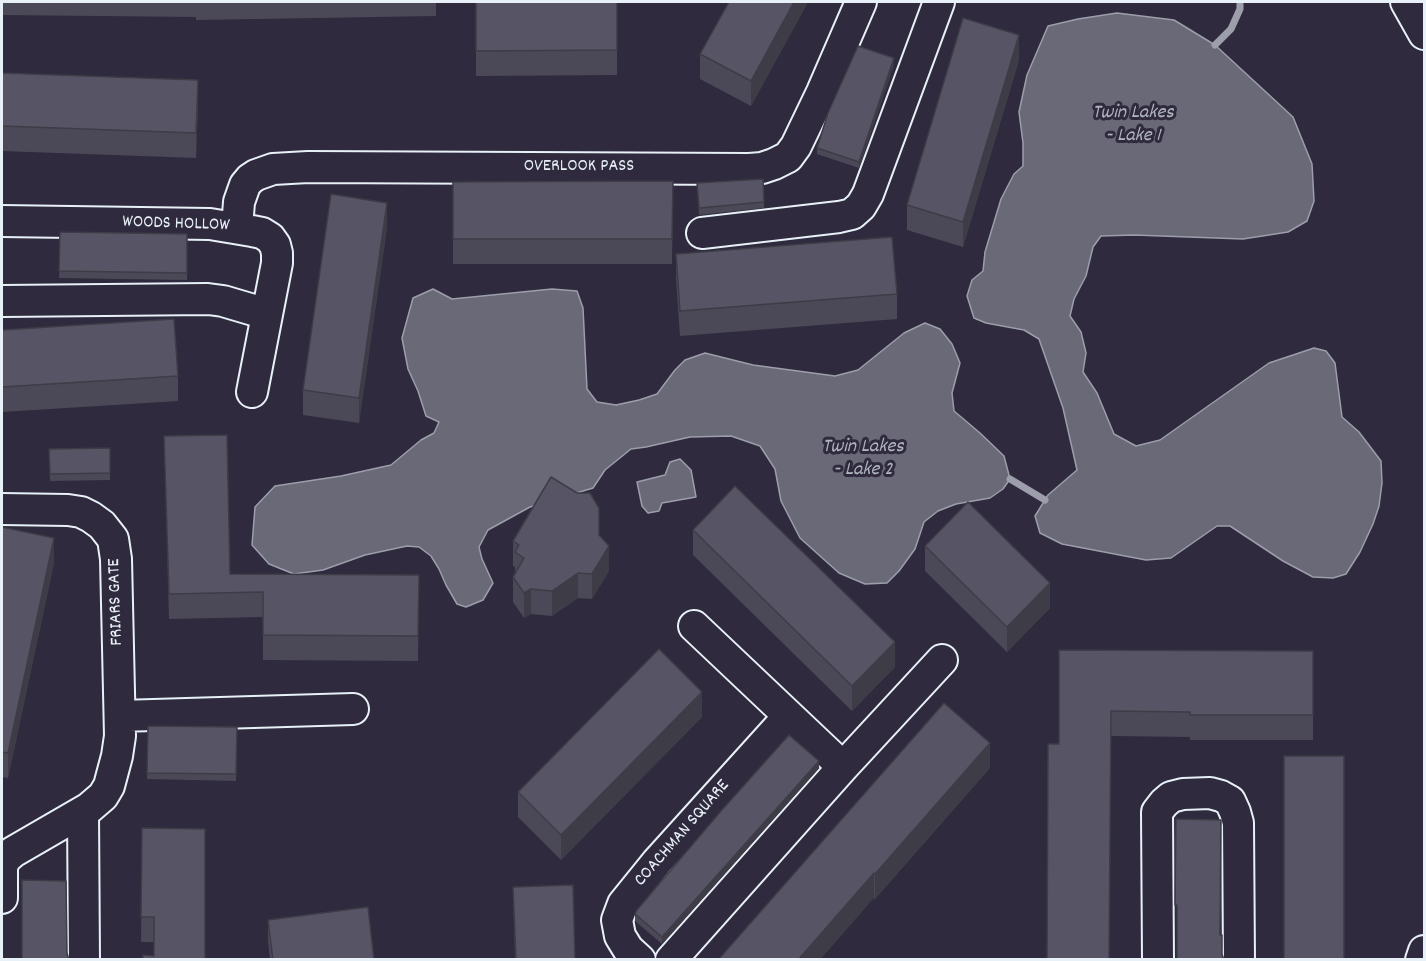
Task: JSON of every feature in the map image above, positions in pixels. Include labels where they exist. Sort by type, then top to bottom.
[{"type":"street","name":"OVERLOOK PASS","points":[[237,228],[239,202],[245,185],[256,175],[273,169],[308,167],[749,169],[774,164],[788,157],[796,146],[861,2]]},
{"type":"street","points":[[702,233],[839,217],[852,214],[861,206],[868,194],[939,2]]},
{"type":"street","points":[[1406,2],[1425,34]]},
{"type":"street","name":"WOODS HOLLOW","points":[[2,221],[210,225],[262,233],[270,238],[275,245],[277,263],[252,392]]},
{"type":"street","points":[[2,301],[208,299],[267,314]]},
{"type":"street","name":"FRIARS GATE","points":[[2,509],[81,512],[91,516],[102,525],[112,538],[116,559],[120,716],[119,746],[109,786],[103,796],[82,812],[6,858],[3,866],[2,898]]},
{"type":"street","points":[[694,626],[843,768]]},
{"type":"street","points":[[671,960],[942,660]]},
{"type":"street","points":[[120,716],[353,709]]},
{"type":"street","name":"COACHMAN SQUARE","points":[[640,960],[628,949],[620,936],[617,920],[623,904],[657,862],[788,717]]},
{"type":"street","points":[[1158,960],[1157,812],[1171,797],[1210,793],[1230,801],[1238,824],[1239,960]]},
{"type":"street","points":[[82,812],[84,960]]},
{"type":"street","points":[[1421,960],[1425,951]]},
{"type":"water","name":"Twin Lakes - Lake 1","points":[[1117,13],[1174,20],[1215,45],[1293,117],[1312,164],[1314,201],[1307,221],[1288,232],[1243,239],[1101,236],[1093,247],[1086,276],[1074,299],[1070,316],[1081,332],[1086,353],[1083,372],[1097,393],[1114,434],[1136,446],[1160,440],[1269,363],[1314,348],[1326,351],[1335,363],[1342,417],[1359,432],[1381,461],[1382,483],[1379,506],[1360,552],[1346,574],[1333,578],[1313,577],[1283,561],[1230,526],[1217,526],[1171,558],[1146,560],[1062,544],[1040,533],[1035,516],[1048,495],[1077,470],[1063,408],[1039,339],[1024,330],[986,323],[974,318],[967,296],[972,280],[983,271],[985,252],[1001,199],[1014,174],[1023,166],[1019,112],[1027,75],[1048,26]]},
{"type":"water","name":"Twin Lakes - Lake 2","points":[[433,289],[452,299],[552,289],[577,291],[583,308],[587,389],[597,402],[616,405],[657,394],[685,360],[705,353],[753,365],[835,376],[858,370],[904,333],[925,323],[940,329],[952,344],[960,363],[952,393],[954,411],[1004,456],[1010,479],[1003,489],[990,498],[956,504],[938,511],[924,522],[915,549],[887,583],[865,584],[839,573],[800,538],[781,501],[775,469],[760,446],[731,436],[690,437],[631,449],[605,470],[593,488],[530,507],[488,530],[479,547],[493,583],[483,600],[466,607],[457,604],[431,556],[419,547],[407,546],[365,555],[323,570],[294,574],[269,564],[252,545],[255,507],[275,486],[341,476],[391,465],[421,440],[434,433],[439,422],[426,416],[408,369],[402,338],[413,298]]},
{"type":"water","points":[[680,459],[691,470],[696,497],[662,503],[659,511],[648,513],[642,506],[637,482],[665,475],[670,462]]},
{"type":"building","points":[[476,2],[617,2],[617,50],[476,51]]},
{"type":"building","points":[[729,2],[794,2],[751,81],[700,54]]},
{"type":"building","points":[[963,18],[1019,35],[963,222],[907,205]]},
{"type":"building","points":[[858,46],[894,58],[859,162],[817,148],[828,113]]},
{"type":"building","points":[[2,73],[198,80],[196,133],[2,126]]},
{"type":"building","points":[[763,179],[764,202],[699,208],[697,183]]},
{"type":"building","points":[[673,181],[672,239],[453,239],[453,182]]},
{"type":"building","points":[[331,194],[387,203],[359,398],[303,390]]},
{"type":"building","points":[[60,232],[187,234],[187,273],[59,271]]},
{"type":"building","points":[[892,237],[897,294],[680,311],[676,254]]},
{"type":"building","points":[[174,319],[178,376],[2,387],[2,330]]},
{"type":"building","points":[[227,435],[230,574],[419,575],[418,636],[263,635],[263,592],[169,594],[164,436]]},
{"type":"building","points":[[110,448],[110,473],[50,474],[49,449]]},
{"type":"building","points":[[551,477],[577,493],[590,493],[599,508],[599,535],[609,546],[592,574],[578,573],[552,591],[531,589],[524,593],[513,577],[524,558],[515,552],[519,545],[513,541]]},
{"type":"building","points":[[735,486],[895,642],[852,686],[693,530]]},
{"type":"building","points":[[968,502],[1050,583],[1007,627],[925,546]]},
{"type":"building","points":[[2,527],[54,538],[8,753],[2,752]]},
{"type":"building","points":[[659,649],[702,692],[561,835],[518,792]]},
{"type":"building","points":[[1059,650],[1313,651],[1313,715],[1190,715],[1190,712],[1111,711],[1109,960],[1047,960],[1048,744],[1059,744]]},
{"type":"building","points":[[944,703],[990,743],[875,874],[798,960],[718,960]]},
{"type":"building","points":[[148,726],[237,727],[236,774],[147,773]]},
{"type":"building","points":[[789,735],[819,761],[662,937],[635,914],[637,910]]},
{"type":"building","points":[[1284,756],[1344,756],[1344,960],[1284,960]]},
{"type":"building","points":[[1176,819],[1221,820],[1220,935],[1222,935],[1224,960],[1177,960]]},
{"type":"building","points":[[142,828],[205,829],[205,960],[143,960],[143,955],[154,956],[154,917],[141,917]]},
{"type":"building","points":[[22,880],[66,881],[69,960],[22,960]]},
{"type":"building","points":[[573,885],[575,960],[516,960],[513,887]]},
{"type":"building","points":[[368,907],[374,960],[273,960],[268,920]]},
{"type":"waterway","points":[[1215,45],[1231,29],[1240,9],[1240,2]]},
{"type":"waterway","points":[[1010,479],[1045,500]]}]
